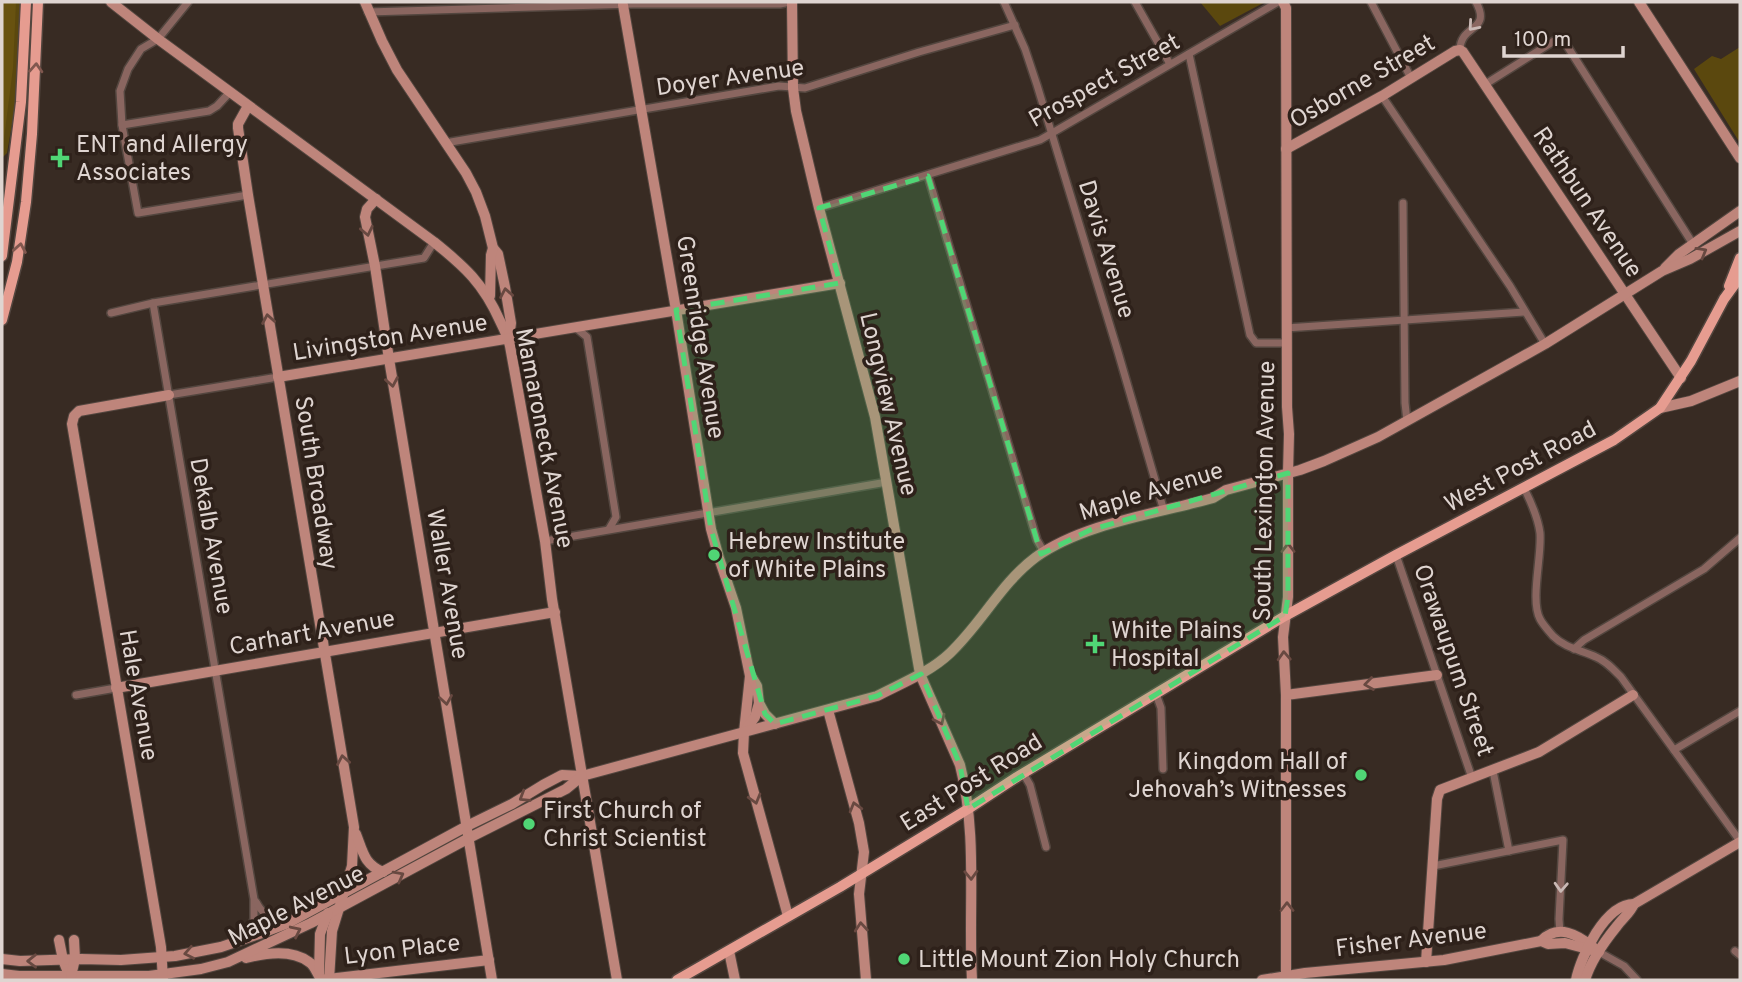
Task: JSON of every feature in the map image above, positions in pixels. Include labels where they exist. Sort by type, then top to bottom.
[{"type":"main road","points":[[2,256],[21,102],[26,2]]},
{"type":"main road","points":[[2,320],[17,262],[26,202],[38,2]]},
{"type":"main road","name":"West Post Road","points":[[1285,616],[1614,440],[1660,408],[1681,378],[1724,299],[1740,258]]},
{"type":"main road","name":"West Post Road","points":[[1724,299],[1740,277]]},
{"type":"main road","name":"East Post Road","points":[[677,980],[861,874],[1285,616]]},
{"type":"street","name":"Mamaroneck Avenue","points":[[111,2],[434,242],[475,278],[490,299],[509,339],[617,980]]},
{"type":"street","points":[[188,2],[158,39],[141,49],[124,78],[120,97],[122,125],[138,213],[248,195]]},
{"type":"street","points":[[509,339],[511,323],[498,254],[493,248],[476,192],[397,70],[367,7],[791,2]]},
{"type":"street","name":"Longview Avenue","points":[[791,2],[796,111],[874,417],[920,674],[960,765],[968,809],[972,980]]},
{"type":"street","name":"Davis Avenue","points":[[1004,2],[1016,25],[1052,133],[1164,511]]},
{"type":"street","points":[[1135,2],[1170,64]]},
{"type":"street","name":"Prospect Street","points":[[820,208],[1040,140],[1281,2]]},
{"type":"street","name":"South Lexington Avenue","points":[[1281,2],[1286,8],[1286,328],[1289,434],[1288,597],[1283,637],[1286,695],[1286,978]]},
{"type":"street","points":[[1371,2],[1411,78]]},
{"type":"street","points":[[1460,50],[1461,39],[1480,19],[1481,13],[1476,2]]},
{"type":"street","points":[[1639,2],[1740,159]]},
{"type":"street","name":"Greenridge Avenue","points":[[623,3],[711,529],[738,616],[750,676],[743,753],[788,916]]},
{"type":"street","name":"Doyer Avenue","points":[[444,144],[779,86],[805,88],[1016,25]]},
{"type":"street","points":[[1484,85],[1554,41],[1564,40],[1693,244]]},
{"type":"street","name":"Osborne Street","points":[[1286,149],[1460,50]]},
{"type":"street","name":"Rathbun Avenue","points":[[1460,50],[1681,378]]},
{"type":"street","points":[[1189,54],[1250,335],[1256,343],[1287,343]]},
{"type":"street","points":[[122,125],[209,111],[230,92]]},
{"type":"street","points":[[1382,96],[1510,286],[1545,344]]},
{"type":"street","name":"South Broadway","points":[[248,106],[238,124],[323,652],[354,827],[367,862],[383,872]]},
{"type":"street","points":[[928,176],[1037,540],[1044,552]]},
{"type":"street","name":"Waller Avenue","points":[[376,199],[367,209],[365,217],[492,980]]},
{"type":"street","points":[[1403,203],[1407,421]]},
{"type":"street","points":[[1662,271],[1679,254],[1740,211]]},
{"type":"street","name":"Maple Avenue","points":[[2,959],[121,960],[162,957],[202,951],[247,939],[292,920],[344,893],[562,775],[582,776],[877,696],[932,668],[952,651],[1009,582],[1030,562],[1066,540],[1090,530],[1213,498],[1233,488],[1342,454],[1545,344],[1662,271],[1740,231]]},
{"type":"street","points":[[111,313],[153,303],[424,258],[434,242]]},
{"type":"street","points":[[490,299],[493,248]]},
{"type":"street","name":"Livingston Avenue","points":[[74,416],[79,411],[169,395],[840,282]]},
{"type":"street","name":"Dekalb Avenue","points":[[153,303],[254,899],[254,919],[247,939]]},
{"type":"street","points":[[1286,328],[1524,312]]},
{"type":"street","points":[[575,327],[587,337],[616,517],[610,529]]},
{"type":"street","points":[[1660,408],[1691,401],[1740,381]]},
{"type":"street","name":"Hale Avenue","points":[[74,416],[74,438],[161,947],[163,977]]},
{"type":"street","points":[[545,541],[887,482]]},
{"type":"street","points":[[1524,488],[1537,520],[1540,536],[1537,610],[1540,619],[1555,638],[1567,647],[1598,657],[1621,677],[1740,841],[1634,904],[1626,904],[1610,916],[1597,931],[1581,963],[1576,980]]},
{"type":"street","points":[[1574,649],[1584,640],[1703,569],[1740,539]]},
{"type":"street","name":"Orawaupum Street","points":[[1396,555],[1472,778]]},
{"type":"street","name":"Carhart Avenue","points":[[76,695],[555,611]]},
{"type":"street","points":[[1286,695],[1437,675]]},
{"type":"street","name":"Greenridge Avenue","points":[[750,676],[757,686],[759,702],[765,714],[775,724]]},
{"type":"street","points":[[1156,694],[1161,708],[1163,769]]},
{"type":"street","points":[[1426,961],[1437,799],[1440,790],[1539,752],[1633,695]]},
{"type":"street","points":[[744,732],[755,717],[759,702]]},
{"type":"street","points":[[828,710],[859,823],[864,852],[859,894],[866,980]]},
{"type":"street","points":[[1674,750],[1740,711]]},
{"type":"street","points":[[1493,771],[1509,851]]},
{"type":"street","points":[[1023,773],[1030,785],[1046,847]]},
{"type":"street","name":"Maple Avenue","points":[[2,975],[71,978],[163,977],[229,962],[327,915],[566,789],[582,776]]},
{"type":"street","name":"South Broadway","points":[[323,979],[332,931],[352,866],[354,827]]},
{"type":"street","points":[[1433,866],[1563,840],[1560,933]]},
{"type":"street","name":"South Broadway","points":[[323,979],[320,934],[327,915],[344,893]]},
{"type":"street","points":[[254,899],[259,909],[267,916],[276,920],[292,920]]},
{"type":"street","points":[[1586,980],[1590,965],[1619,924],[1631,912],[1634,904]]},
{"type":"street","name":"Fisher Avenue","points":[[1541,941],[1546,935],[1574,934],[1599,952]]},
{"type":"street","points":[[60,940],[63,960],[71,978]]},
{"type":"street","points":[[71,978],[75,959],[74,940]]},
{"type":"street","name":"Fisher Avenue","points":[[1262,980],[1444,960],[1541,941],[1548,944],[1565,943],[1589,947]]},
{"type":"street","points":[[729,951],[736,980]]},
{"type":"street","points":[[1599,952],[1624,966],[1637,980]]},
{"type":"street","points":[[229,962],[264,954],[295,955],[310,963],[323,979]]},
{"type":"street","name":"Lyon Place","points":[[323,979],[489,960]]},
{"type":"highlighted area","points":[[928,176],[1041,554],[1090,530],[1288,473],[1288,597],[1285,616],[968,809],[960,765],[921,674],[877,696],[775,724],[765,714],[711,529],[676,310],[840,283],[819,208]]},
{"type":"shaded area","points":[[2,2],[21,2],[16,101],[7,153],[2,158]]},
{"type":"shaded area","points":[[2,2],[16,2],[13,68],[2,154]]},
{"type":"shaded area","points":[[1200,2],[1265,2],[1220,26]]},
{"type":"shaded area","points":[[1740,47],[1740,143],[1694,69],[1712,56],[1721,59]]},
{"type":"place","name":"ENT and Allergy Associates","points":[[60,158]]},
{"type":"place","name":"Hebrew Institute of White Plains","points":[[714,555]]},
{"type":"place","name":"White Plains Hospital","points":[[1095,644]]},
{"type":"place","name":"Kingdom Hall of Jehovah’s Witnesses","points":[[1361,775]]},
{"type":"place","name":"First Church of Christ Scientist","points":[[529,824]]},
{"type":"place","name":"Little Mount Zion Holy Church","points":[[904,959]]}]
